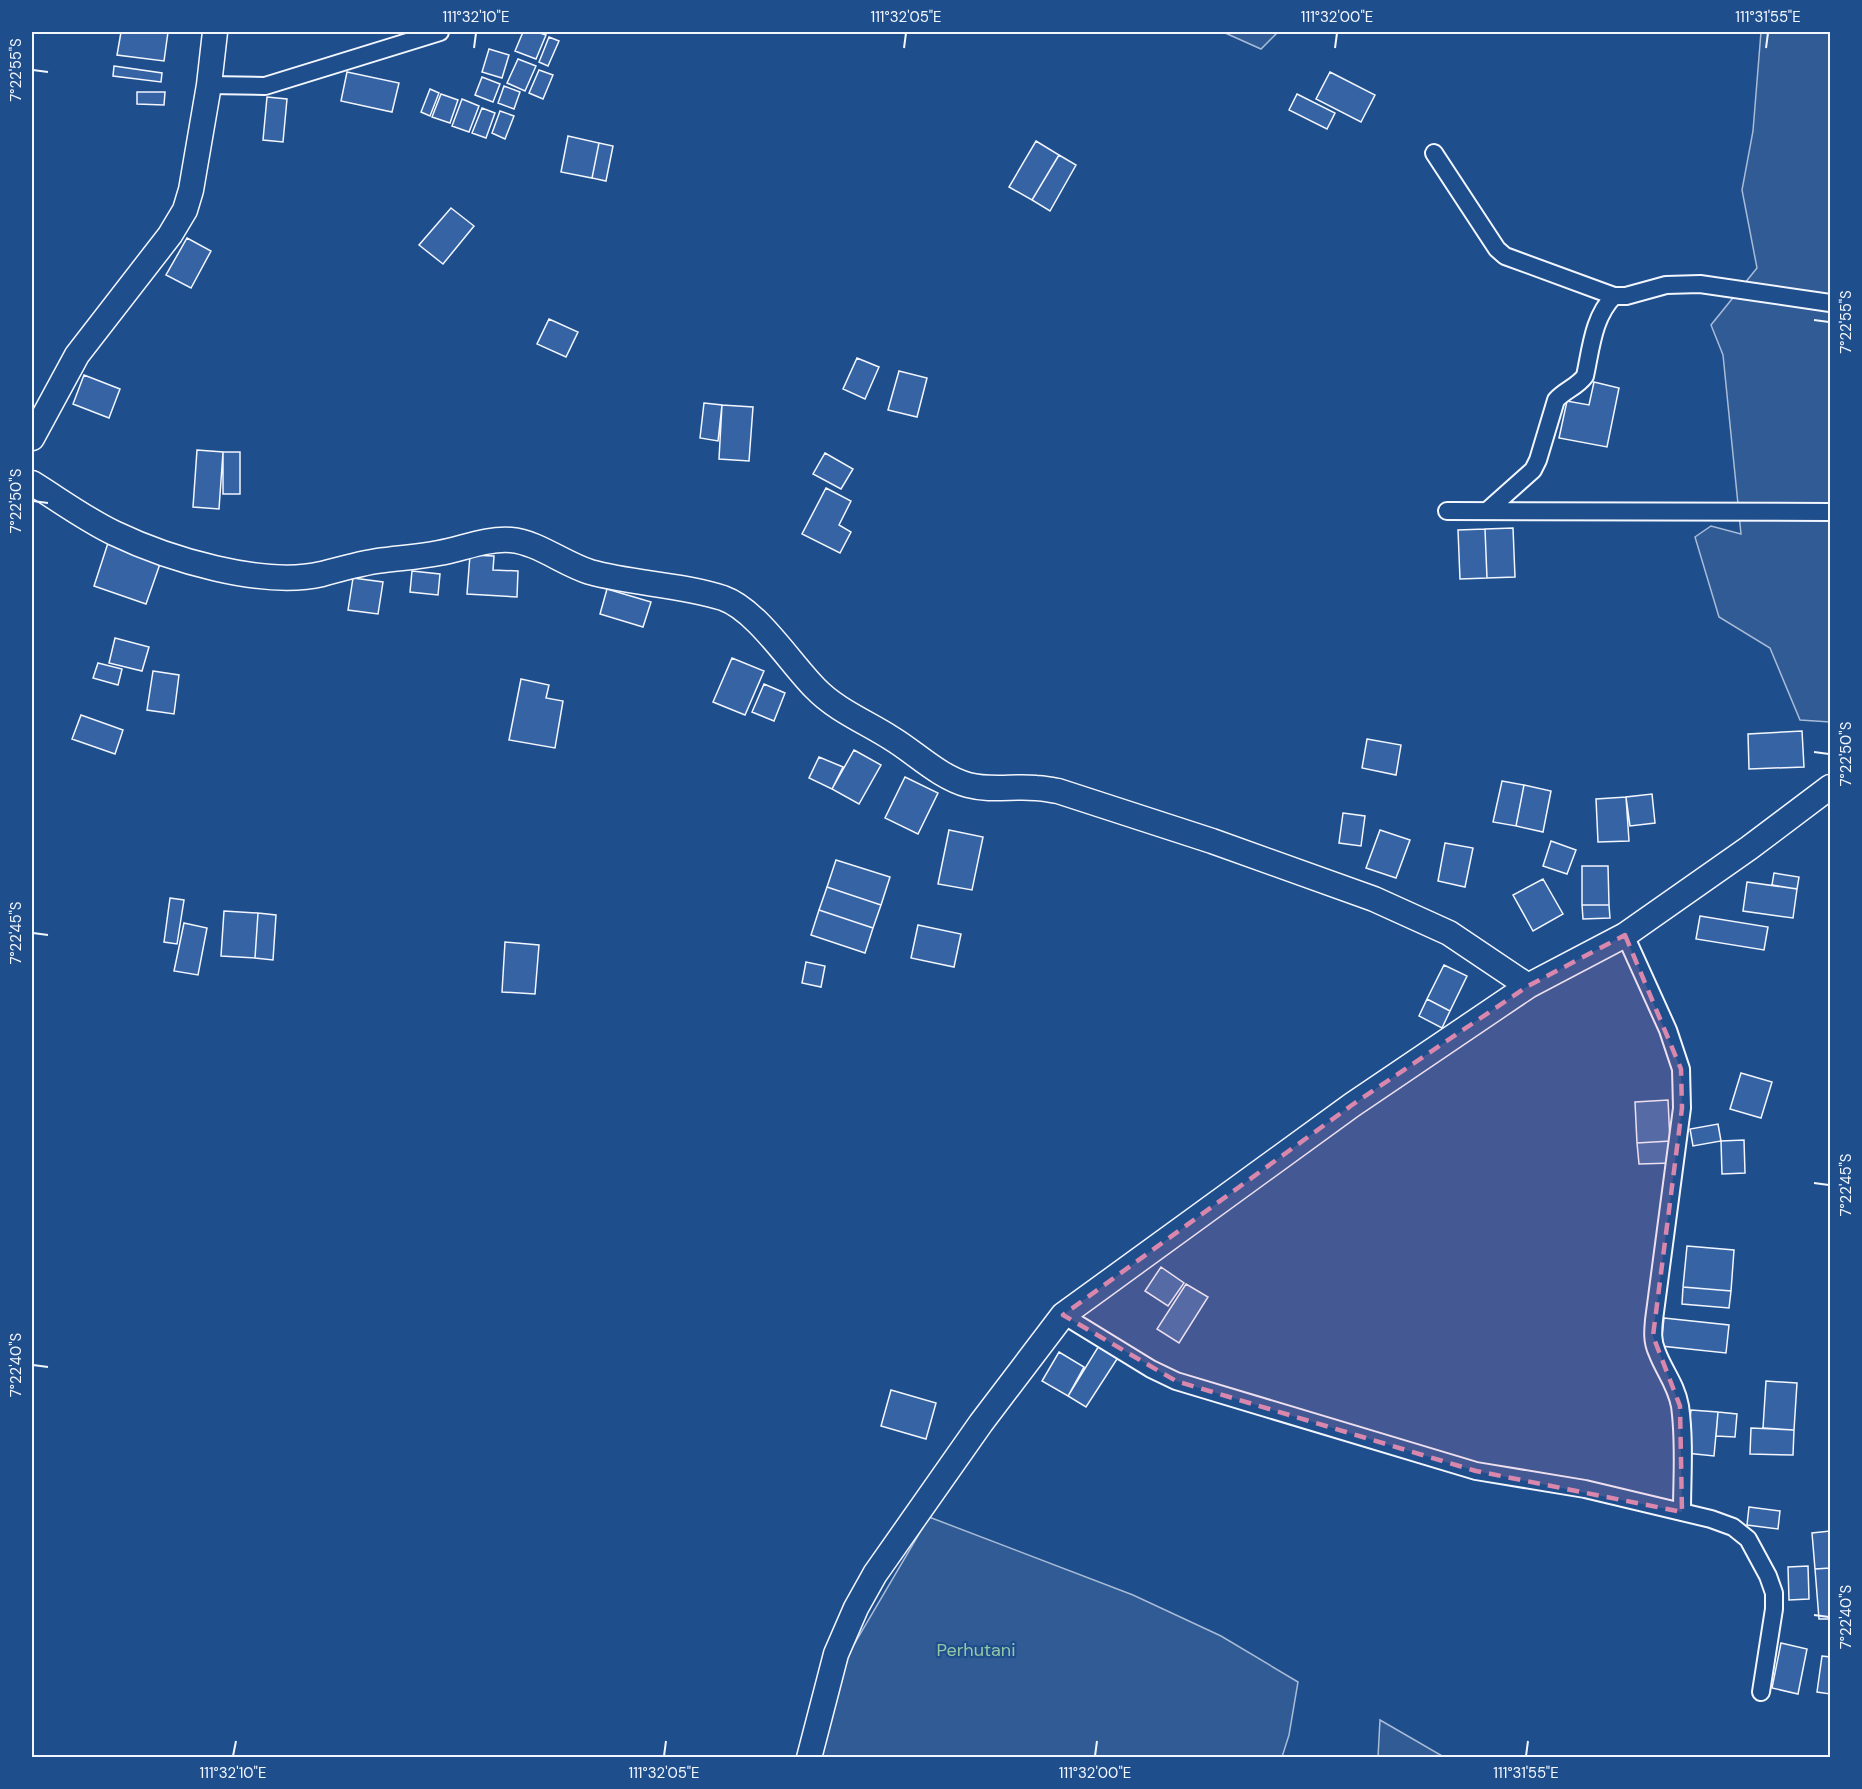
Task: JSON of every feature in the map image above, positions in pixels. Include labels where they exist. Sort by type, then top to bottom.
[{"type":"street","points":[[32,438],[77,355],[170,235],[185,210],[191,190],[209,85],[215,32]]},
{"type":"street","points":[[209,85],[265,86],[440,32]]},
{"type":"street","points":[[1434,153],[1497,249],[1505,256],[1614,296],[1626,296],[1666,285],[1700,284],[1830,303]]},
{"type":"street","points":[[1487,511],[1533,470],[1556,400],[1563,392],[1580,383],[1586,376],[1597,324],[1602,310],[1614,296]]},
{"type":"street","points":[[32,483],[111,532],[149,549],[254,576],[285,578],[320,574],[346,567],[438,553],[491,541],[511,540],[526,543],[587,571],[726,599],[743,609],[816,689],[836,706],[891,738],[950,777],[982,788],[1036,788],[1058,791],[1212,841],[1374,899],[1449,933],[1528,986]]},
{"type":"street","points":[[1447,511],[1830,512]]},
{"type":"street","points":[[809,1758],[836,1654],[856,1608],[875,1574],[981,1423],[1063,1315],[1352,1105],[1528,986],[1625,935],[1830,788]]},
{"type":"street","points":[[1625,935],[1668,1030],[1681,1069],[1682,1108],[1653,1336],[1656,1351],[1673,1381],[1680,1406],[1682,1512]]},
{"type":"street","points":[[1063,1315],[1143,1364],[1176,1381],[1476,1471],[1585,1489],[1711,1519],[1733,1527],[1748,1539],[1768,1576],[1774,1593],[1774,1609],[1761,1692]]},
{"type":"highlighted area","points":[[1625,935],[1681,1069],[1682,1108],[1653,1336],[1680,1406],[1682,1512],[1476,1471],[1176,1381],[1063,1315],[1352,1105],[1528,986]]},
{"type":"shaded area","points":[[1223,32],[1278,32],[1261,49]]},
{"type":"shaded area","points":[[1761,32],[1830,32],[1830,722],[1800,720],[1770,648],[1719,617],[1695,537],[1711,526],[1741,534],[1723,355],[1711,325],[1757,268],[1742,190],[1753,131]]},
{"type":"shaded area","name":"Perhutani","points":[[929,1517],[1133,1595],[1221,1636],[1298,1682],[1289,1735],[1282,1757],[812,1758],[836,1675]]},
{"type":"shaded area","points":[[1380,1720],[1444,1757],[1378,1757]]},
{"type":"building","points":[[121,32],[168,32],[164,61],[117,55]]},
{"type":"building","points":[[523,32],[537,32],[546,35],[536,59],[515,51]]},
{"type":"building","points":[[549,37],[559,41],[548,66],[539,62]]},
{"type":"building","points":[[489,49],[509,55],[502,78],[482,72]]},
{"type":"building","points":[[518,59],[536,66],[525,91],[507,83]]},
{"type":"building","points":[[114,66],[162,73],[161,82],[113,76]]},
{"type":"building","points":[[539,70],[553,75],[543,99],[529,93]]},
{"type":"building","points":[[347,72],[399,83],[392,112],[341,101]]},
{"type":"building","points":[[1330,72],[1375,95],[1361,122],[1316,99]]},
{"type":"building","points":[[482,77],[500,84],[493,102],[475,95]]},
{"type":"building","points":[[504,86],[520,92],[514,109],[498,103]]},
{"type":"building","points":[[430,89],[439,93],[430,116],[421,112]]},
{"type":"building","points":[[137,92],[165,92],[164,105],[137,104]]},
{"type":"building","points":[[441,94],[458,100],[450,123],[432,117]]},
{"type":"building","points":[[1297,94],[1335,113],[1327,129],[1289,110]]},
{"type":"building","points":[[267,97],[287,99],[283,142],[263,140]]},
{"type":"building","points":[[462,99],[479,106],[469,132],[452,126]]},
{"type":"building","points":[[482,108],[495,113],[486,138],[472,133]]},
{"type":"building","points":[[500,111],[514,116],[505,139],[492,133]]},
{"type":"building","points":[[568,136],[599,143],[592,178],[561,172]]},
{"type":"building","points":[[1036,141],[1059,155],[1032,200],[1009,187]]},
{"type":"building","points":[[599,143],[613,146],[606,181],[592,178]]},
{"type":"building","points":[[1059,155],[1076,165],[1050,211],[1032,200]]},
{"type":"building","points":[[451,208],[474,226],[443,264],[419,245]]},
{"type":"building","points":[[187,238],[211,251],[191,288],[166,275]]},
{"type":"building","points":[[549,319],[578,332],[566,357],[537,344]]},
{"type":"building","points":[[857,358],[879,367],[865,399],[843,389]]},
{"type":"building","points":[[899,371],[927,378],[917,417],[888,410]]},
{"type":"building","points":[[84,375],[120,389],[109,418],[73,404]]},
{"type":"building","points":[[1594,382],[1619,388],[1607,447],[1559,438],[1567,401],[1589,405]]},
{"type":"building","points":[[704,403],[722,405],[718,441],[700,438]]},
{"type":"building","points":[[722,405],[753,407],[749,461],[719,459]]},
{"type":"building","points":[[197,450],[223,452],[219,509],[193,507]]},
{"type":"building","points":[[223,452],[240,452],[240,494],[223,494]]},
{"type":"building","points":[[825,453],[853,469],[841,489],[813,474]]},
{"type":"building","points":[[826,488],[851,501],[839,525],[851,532],[840,553],[802,534]]},
{"type":"building","points":[[1513,528],[1515,577],[1487,578],[1485,529]]},
{"type":"building","points":[[1485,529],[1487,578],[1460,579],[1458,530]]},
{"type":"building","points":[[108,543],[161,561],[146,604],[94,586]]},
{"type":"building","points":[[470,555],[494,556],[493,570],[518,571],[517,597],[467,594]]},
{"type":"building","points":[[412,571],[440,574],[438,595],[410,592]]},
{"type":"building","points":[[353,578],[383,582],[378,614],[348,610]]},
{"type":"building","points":[[607,589],[651,602],[643,627],[600,614]]},
{"type":"building","points":[[115,638],[149,647],[142,671],[109,663]]},
{"type":"building","points":[[732,658],[764,671],[745,715],[713,702]]},
{"type":"building","points":[[98,663],[122,669],[118,685],[93,678]]},
{"type":"building","points":[[153,671],[179,675],[174,714],[147,710]]},
{"type":"building","points":[[521,679],[549,685],[546,698],[563,701],[555,748],[509,740]]},
{"type":"building","points":[[764,684],[785,693],[774,721],[752,712]]},
{"type":"building","points":[[81,715],[123,730],[115,754],[72,739]]},
{"type":"building","points":[[1802,731],[1804,767],[1749,769],[1748,734]]},
{"type":"building","points":[[1367,739],[1401,745],[1396,775],[1362,768]]},
{"type":"building","points":[[854,750],[881,765],[859,804],[832,789]]},
{"type":"building","points":[[819,757],[843,767],[832,789],[809,778]]},
{"type":"building","points":[[905,777],[938,793],[918,834],[885,818]]},
{"type":"building","points":[[1502,781],[1524,785],[1516,826],[1493,822]]},
{"type":"building","points":[[1524,785],[1551,791],[1543,832],[1516,826]]},
{"type":"building","points":[[1652,794],[1655,823],[1630,826],[1626,797]]},
{"type":"building","points":[[1626,797],[1629,841],[1598,842],[1596,799]]},
{"type":"building","points":[[1343,813],[1365,816],[1361,846],[1339,843]]},
{"type":"building","points":[[949,830],[983,837],[972,890],[938,884]]},
{"type":"building","points":[[1380,830],[1410,840],[1396,878],[1366,868]]},
{"type":"building","points":[[1551,841],[1576,850],[1567,874],[1543,866]]},
{"type":"building","points":[[1445,843],[1473,848],[1465,887],[1438,881]]},
{"type":"building","points":[[836,860],[890,877],[881,905],[827,887]]},
{"type":"building","points":[[1582,866],[1608,866],[1609,905],[1582,905]]},
{"type":"building","points":[[1774,873],[1799,877],[1797,889],[1772,885]]},
{"type":"building","points":[[1543,879],[1563,914],[1533,931],[1513,895]]},
{"type":"building","points":[[1747,882],[1797,889],[1793,918],[1743,911]]},
{"type":"building","points":[[827,887],[881,905],[873,928],[819,910]]},
{"type":"building","points":[[170,898],[184,900],[177,944],[164,942]]},
{"type":"building","points":[[1582,905],[1609,905],[1610,918],[1583,919]]},
{"type":"building","points":[[819,910],[873,928],[865,953],[811,935]]},
{"type":"building","points":[[224,911],[258,913],[255,958],[221,956]]},
{"type":"building","points":[[258,913],[276,915],[273,960],[255,958]]},
{"type":"building","points":[[1700,916],[1768,927],[1764,950],[1696,939]]},
{"type":"building","points":[[184,923],[207,928],[198,975],[174,971]]},
{"type":"building","points":[[918,925],[961,934],[954,967],[911,958]]},
{"type":"building","points":[[505,942],[539,945],[535,994],[502,992]]},
{"type":"building","points":[[806,962],[825,966],[821,987],[802,983]]},
{"type":"building","points":[[1444,965],[1467,976],[1450,1011],[1427,999]]},
{"type":"building","points":[[1427,999],[1450,1011],[1442,1028],[1419,1016]]},
{"type":"building","points":[[1741,1073],[1772,1082],[1761,1118],[1730,1109]]},
{"type":"building","points":[[1668,1100],[1670,1141],[1637,1143],[1635,1102]]},
{"type":"building","points":[[1718,1124],[1721,1141],[1693,1146],[1690,1129]]},
{"type":"building","points":[[1744,1140],[1745,1173],[1722,1174],[1721,1141]]},
{"type":"building","points":[[1670,1141],[1672,1163],[1639,1164],[1637,1143]]},
{"type":"building","points":[[1687,1246],[1734,1250],[1731,1291],[1683,1287]]},
{"type":"building","points":[[1161,1267],[1184,1283],[1168,1306],[1145,1291]]},
{"type":"building","points":[[1186,1284],[1208,1297],[1179,1343],[1157,1329]]},
{"type":"building","points":[[1683,1287],[1731,1291],[1729,1308],[1682,1304]]},
{"type":"building","points":[[1664,1318],[1729,1325],[1726,1353],[1661,1346]]},
{"type":"building","points":[[1100,1344],[1119,1356],[1086,1407],[1068,1396]]},
{"type":"building","points":[[1059,1352],[1084,1367],[1068,1396],[1042,1381]]},
{"type":"building","points":[[1766,1381],[1797,1383],[1794,1430],[1763,1428]]},
{"type":"building","points":[[891,1390],[936,1403],[926,1439],[881,1426]]},
{"type":"building","points":[[1691,1410],[1718,1412],[1714,1456],[1686,1453]]},
{"type":"building","points":[[1718,1412],[1737,1414],[1735,1437],[1716,1436]]},
{"type":"building","points":[[1751,1428],[1794,1430],[1793,1455],[1750,1454]]},
{"type":"building","points":[[1749,1507],[1780,1511],[1778,1529],[1747,1525]]},
{"type":"building","points":[[1830,1531],[1830,1568],[1815,1569],[1812,1533]]},
{"type":"building","points":[[1808,1566],[1809,1599],[1789,1600],[1788,1567]]},
{"type":"building","points":[[1830,1568],[1830,1619],[1819,1619],[1815,1569]]},
{"type":"building","points":[[1781,1643],[1807,1649],[1798,1694],[1772,1688]]},
{"type":"building","points":[[1822,1656],[1830,1657],[1830,1694],[1817,1692]]}]
